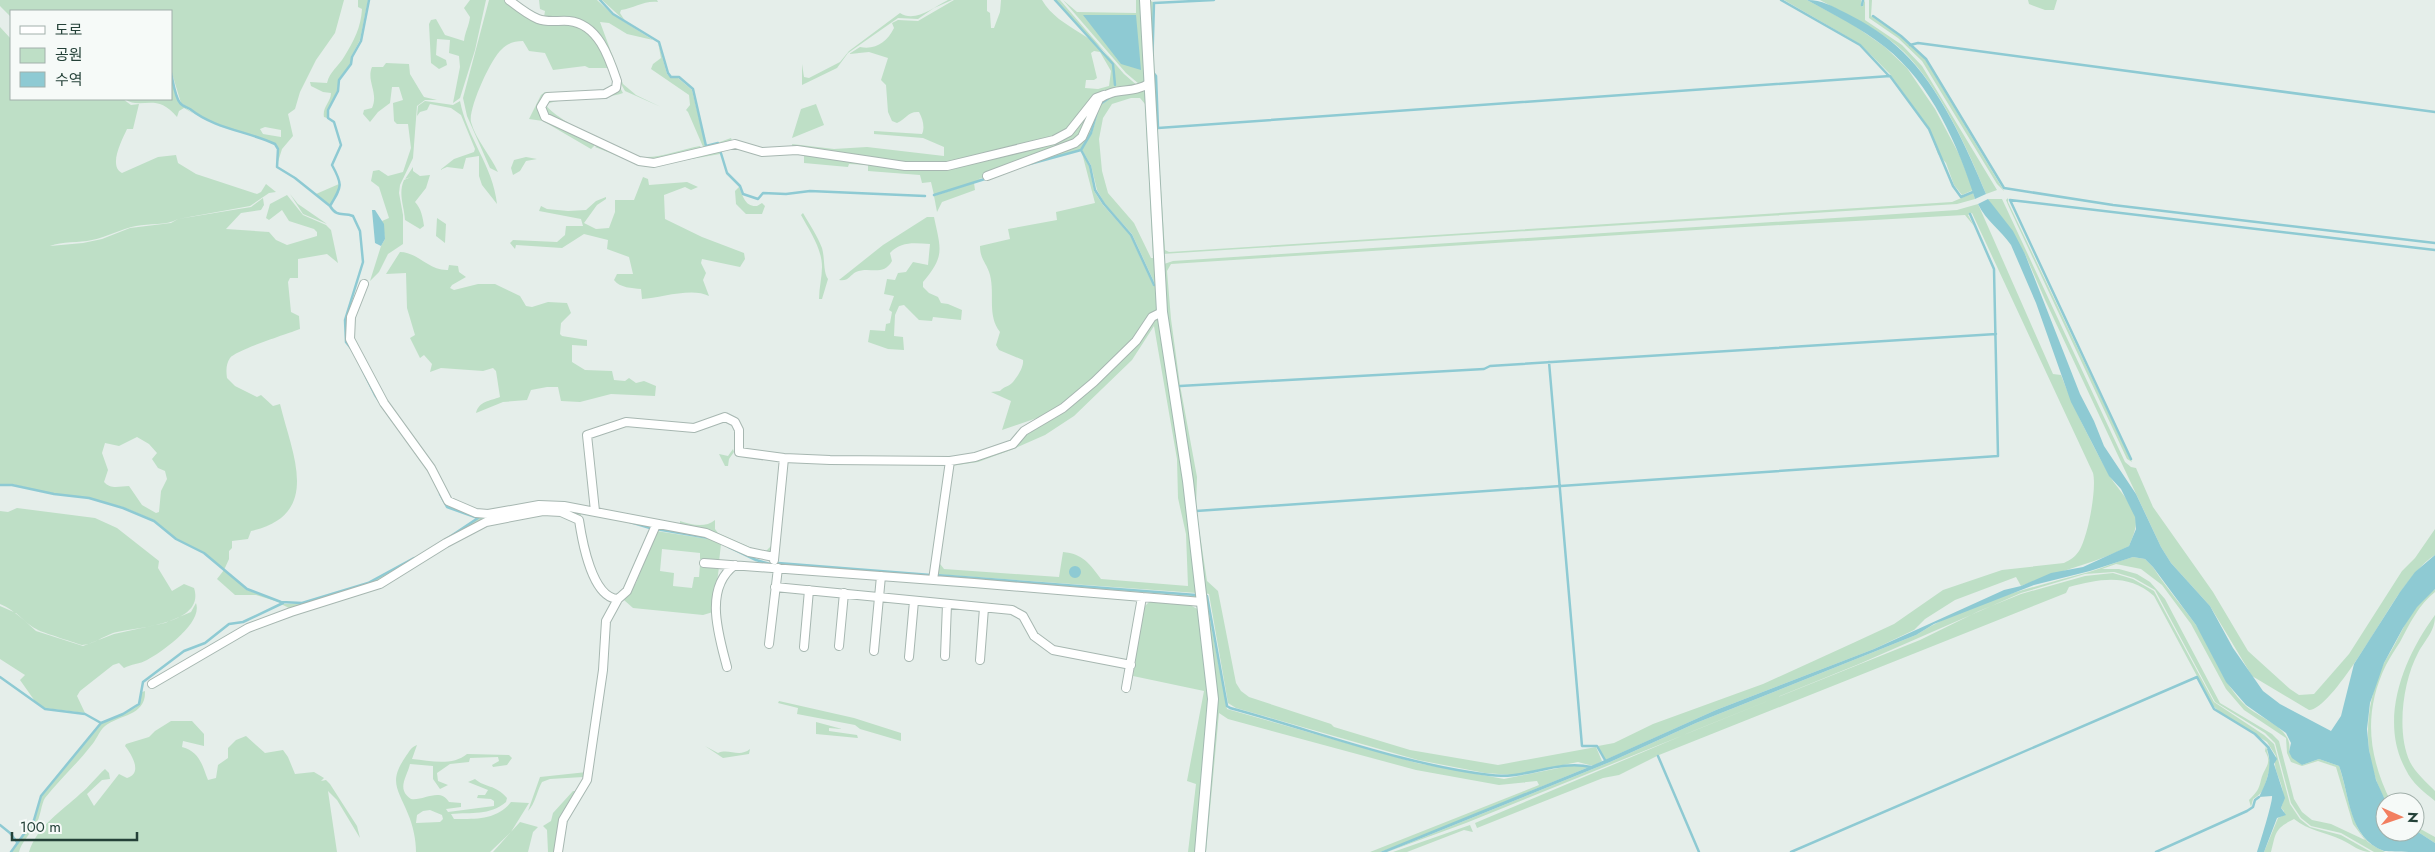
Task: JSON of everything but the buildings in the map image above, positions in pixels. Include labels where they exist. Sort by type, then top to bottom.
[{"type":"street","points":[[509,0],[537,19],[570,21],[581,24],[599,39],[617,81],[616,88],[605,94],[547,97],[541,107],[545,117],[639,161],[654,163],[735,144],[762,152],[797,150],[905,166],[947,166],[1054,140],[1069,132],[1096,98],[1142,88],[1148,84]]},
{"type":"street","points":[[1145,0],[1148,84],[1162,312],[1188,481],[1213,710],[1200,852]]},
{"type":"street","points":[[986,176],[1075,143],[1082,137],[1099,99],[1104,95]]},
{"type":"street","points":[[364,284],[351,317],[350,340],[384,403],[431,468],[448,501],[476,513],[488,514],[552,504],[595,511],[706,533],[749,552],[774,557]]},
{"type":"street","points":[[595,511],[587,435],[626,422],[694,428],[725,417],[735,422],[739,430],[739,452],[784,458],[950,461],[975,457],[1013,444],[1024,431],[1063,408],[1094,382],[1136,341],[1152,317],[1162,312]]},
{"type":"street","points":[[769,644],[776,568],[774,557],[784,458]]},
{"type":"street","points":[[933,580],[950,461]]},
{"type":"street","points":[[152,684],[248,628],[291,612],[380,584],[446,543],[486,522],[519,515],[543,511],[561,512],[579,520],[580,537],[600,588],[612,599],[618,599]]},
{"type":"street","points":[[558,852],[563,820],[587,780],[603,670],[606,621],[618,599],[627,591],[656,524]]},
{"type":"street","points":[[704,563],[1202,602]]},
{"type":"street","points":[[727,667],[715,614],[718,592],[725,572],[735,565]]},
{"type":"street","points":[[874,651],[880,576]]},
{"type":"street","points":[[774,587],[1019,612],[1028,622],[1034,636],[1053,650],[1131,665]]},
{"type":"street","points":[[804,647],[809,590]]},
{"type":"street","points":[[839,646],[844,594]]},
{"type":"street","points":[[1126,688],[1142,597]]},
{"type":"street","points":[[909,657],[914,601]]},
{"type":"street","points":[[945,656],[947,604]]},
{"type":"street","points":[[980,660],[984,608]]},
{"type":"green space","points":[[0,0],[344,0],[335,33],[316,60],[300,92],[295,109],[288,114],[293,136],[282,149],[277,165],[279,149],[276,144],[209,121],[181,103],[172,73],[172,10],[10,10],[10,16],[0,6]],"holes":[[[265,127],[281,130],[281,137],[263,134],[260,129]]]},
{"type":"green space","points":[[358,0],[368,0],[360,40],[351,57],[351,63],[339,79],[337,91],[328,110],[327,118],[324,117],[324,113],[331,93],[323,92],[311,86],[310,82],[327,83],[330,75],[348,51],[360,22],[362,9],[358,7]]},
{"type":"green space","points":[[470,0],[486,0],[475,50],[460,98],[453,103],[460,67],[459,56],[449,53],[450,40],[437,39],[436,55],[446,60],[447,65],[439,69],[431,63],[429,24],[431,20],[436,19],[445,35],[464,41],[470,17],[464,8]]},
{"type":"green space","points":[[489,0],[507,0],[527,15],[580,25],[598,39],[611,68],[589,68],[585,66],[553,70],[545,53],[529,51],[523,41],[517,41],[502,49],[492,62],[481,84],[471,115],[471,122],[476,135],[498,172],[490,168],[467,116],[463,98]]},
{"type":"green space","points":[[512,0],[544,17],[545,11],[540,9],[539,0],[597,0],[612,14],[653,40],[627,34],[609,23],[600,22],[623,84],[636,95],[661,107],[625,91],[604,45],[594,31],[580,23],[537,17]]},
{"type":"green space","points":[[602,0],[657,0],[658,2],[649,2],[621,10],[620,13],[625,21]]},
{"type":"green space","points":[[954,0],[987,0],[987,11],[990,13],[991,28],[994,28],[1000,12],[1001,0],[1042,0],[1059,19],[1094,42],[1055,0],[1060,0],[1124,74],[1139,87],[1095,96],[1068,131],[1054,139],[961,162],[928,165],[793,149],[792,144],[834,149],[867,147],[944,156],[944,147],[923,138],[874,134],[874,131],[922,134],[922,120],[919,112],[915,112],[897,123],[892,121],[888,112],[886,85],[881,80],[888,58],[869,52],[849,54],[860,47],[866,48],[880,44],[894,28],[892,23],[898,20],[918,21]],"holes":[[[1094,51],[1100,52],[1111,71],[1109,86],[1098,89],[1085,88],[1086,80],[1097,78],[1091,53]],[[1109,59],[1114,64],[1115,85],[1114,68]]]},
{"type":"green space","points":[[1063,0],[1077,12],[1136,13],[1136,0],[1142,0],[1146,78],[1143,83],[1139,84],[1126,73]]},
{"type":"green space","points":[[1148,0],[1153,2],[1153,68],[1165,250],[1169,252],[1952,202],[1973,193],[1975,199],[1957,204],[1162,254]]},
{"type":"green space","points":[[1784,0],[1807,0],[1852,24],[1885,47],[1907,68],[1935,109],[1960,156],[1973,190],[1962,195],[1954,185],[1946,163],[1938,154],[1929,128],[1890,74],[1860,44]]},
{"type":"green space","points":[[1820,0],[1861,0],[1862,7],[1865,0],[1865,20],[1902,45],[1922,66],[1997,190],[1986,194],[1961,138],[1941,100],[1904,52],[1885,36]]},
{"type":"green space","points":[[1869,0],[1872,0],[1871,16],[1901,37],[1925,59],[2004,191],[1997,184],[1922,61],[1898,38],[1869,18]]},
{"type":"green space","points":[[2028,0],[2057,0],[2054,10],[2045,10],[2029,4]]},
{"type":"green space","points":[[932,10],[918,19],[898,18],[848,53],[837,68],[802,85],[802,64],[804,77],[809,78],[840,62],[849,51],[900,13],[906,16],[918,15]]},
{"type":"green space","points":[[0,27],[10,38],[10,100],[124,100],[131,105],[139,104],[133,129],[127,129],[117,152],[116,165],[122,173],[158,157],[176,155],[178,163],[196,174],[257,194],[261,192],[266,184],[276,192],[269,193],[250,206],[178,219],[251,207],[263,198],[264,205],[261,210],[241,213],[226,229],[269,232],[276,240],[287,245],[317,236],[317,232],[314,229],[289,221],[282,210],[269,220],[266,218],[270,204],[287,195],[303,215],[326,225],[331,230],[338,263],[327,254],[298,259],[298,278],[290,278],[288,282],[291,312],[299,316],[300,329],[242,351],[230,358],[228,363],[226,370],[227,378],[235,386],[257,397],[261,395],[273,406],[280,404],[291,443],[297,480],[295,497],[288,511],[273,523],[251,531],[248,539],[232,541],[229,559],[224,570],[204,553],[176,539],[154,520],[123,507],[89,498],[54,494],[12,484],[0,485]],"holes":[[[178,219],[171,223],[130,228],[102,239],[83,243],[50,246],[60,243],[92,240],[130,227],[168,223]],[[137,437],[149,444],[157,453],[152,459],[158,468],[165,471],[167,479],[161,491],[159,512],[156,513],[142,505],[129,486],[113,487],[104,482],[108,470],[102,453],[105,443],[119,446]]]},
{"type":"green space","points":[[658,42],[667,74],[671,78],[678,78],[692,90],[706,147],[731,138],[733,143],[704,149],[686,110],[690,105],[689,95],[651,69],[653,64],[661,58]]},
{"type":"green space","points":[[386,63],[409,64],[410,74],[424,97],[437,100],[425,100],[417,106],[413,158],[400,185],[399,193],[403,215],[403,244],[388,254],[379,272],[370,281],[385,239],[382,221],[389,218],[379,187],[371,181],[373,171],[379,170],[388,176],[403,172],[411,148],[408,124],[397,124],[394,121],[393,103],[403,100],[399,87],[392,87],[390,103],[378,112],[370,122],[363,114],[364,110],[372,108],[374,103],[370,77],[372,67],[383,67]]},
{"type":"green space","points":[[172,79],[180,104],[194,114],[184,108],[179,111],[177,117],[169,109],[156,103],[131,102],[127,100],[172,100]]},
{"type":"green space","points":[[618,84],[623,93],[605,97],[551,102],[546,105],[551,111],[575,127],[607,144],[634,155],[643,157],[657,156],[700,146],[702,149],[654,161],[639,160],[546,116],[542,107],[547,99],[605,95]]},
{"type":"green space","points":[[1142,90],[1147,96],[1160,309],[1150,316],[1135,340],[1093,380],[1062,406],[1040,420],[1037,418],[1002,430],[1011,401],[991,392],[1000,391],[1011,384],[1020,372],[1023,360],[999,350],[996,345],[1000,332],[992,312],[990,275],[981,255],[980,246],[1010,239],[1008,229],[1057,220],[1056,212],[1095,203],[1082,153],[1089,166],[1094,191],[1103,205],[1130,235],[1153,285],[1155,284],[1132,234],[1105,204],[1097,190],[1091,165],[1082,150],[1092,133],[1100,106],[1111,97],[1098,105],[1090,133],[1080,150],[976,180],[1075,144],[1083,138],[1100,100],[1111,93]],"holes":[[[1131,98],[1140,98],[1145,104],[1153,258],[1151,258],[1134,223],[1108,193],[1102,171],[1099,139],[1103,118],[1112,104]]]},
{"type":"green space","points":[[545,92],[555,93],[539,111],[596,144],[591,149],[543,121],[529,119],[541,95]]},
{"type":"green space","points":[[1097,99],[1081,137],[974,182],[934,195],[931,182],[922,183],[920,175],[868,171],[868,165],[849,164],[848,167],[804,163],[804,152],[928,168],[1055,141]]},
{"type":"green space","points":[[425,101],[453,105],[460,101],[468,127],[491,177],[497,204],[482,185],[479,176],[479,156],[466,158],[463,169],[447,167],[440,170],[454,159],[474,152],[475,149],[461,115],[451,108],[430,104],[427,110],[420,112],[417,116],[418,106]]},
{"type":"green space","points":[[816,104],[824,125],[792,138],[801,109]]},
{"type":"green space","points":[[598,145],[639,162],[719,150],[720,154],[646,167],[595,147]]},
{"type":"green space","points":[[526,157],[537,159],[526,161],[520,171],[513,175],[511,168],[514,160]]},
{"type":"green space","points":[[413,167],[413,171],[420,176],[430,175],[426,188],[415,202],[423,220],[424,226],[420,229],[405,220],[402,200],[402,185],[404,180],[411,177],[405,179]]},
{"type":"green space","points":[[643,177],[648,179],[649,185],[687,182],[698,187],[691,190],[685,187],[664,195],[665,219],[702,237],[744,253],[745,259],[740,267],[702,259],[701,263],[706,273],[703,280],[709,296],[685,293],[642,299],[641,289],[623,286],[614,280],[617,274],[633,274],[629,257],[607,249],[608,240],[584,234],[562,248],[516,245],[515,249],[510,243],[513,240],[557,242],[565,235],[566,226],[583,226],[581,219],[539,211],[541,206],[547,209],[568,211],[586,210],[596,201],[606,197],[597,205],[584,223],[596,229],[609,228],[615,212],[615,200],[634,200]]},
{"type":"green space","points":[[974,183],[975,190],[942,202],[937,212],[934,196]]},
{"type":"green space","points":[[339,184],[339,191],[330,205],[316,194]]},
{"type":"green space","points":[[739,187],[747,203],[757,206],[762,203],[765,206],[762,214],[746,214],[736,204],[735,191]]},
{"type":"green space","points":[[290,194],[298,204],[327,224],[303,214]]},
{"type":"green space","points":[[2008,198],[2008,202],[2132,462],[2127,459],[2009,207],[2006,200]]},
{"type":"green space","points":[[1988,199],[2002,199],[2125,462],[2131,467],[2136,468],[2153,507],[2213,592],[2248,651],[2290,689],[2299,695],[2314,694],[2349,654],[2402,571],[2415,558],[2435,529],[2435,555],[2421,567],[2405,586],[2344,678],[2319,706],[2309,710],[2252,676],[2210,606],[2171,563],[2161,547],[2025,254]]},
{"type":"green space","points":[[1978,204],[2053,374],[2061,375],[2089,437],[2111,478],[2133,510],[2136,524],[2129,546],[2103,558],[2021,586],[2016,577],[1955,600],[1925,619],[1914,630],[1874,649],[1716,710],[1605,760],[1598,746],[1614,743],[1653,724],[1763,684],[1894,624],[1943,590],[2002,570],[2064,563],[2079,551],[2086,535],[2091,512],[2094,490],[2093,473],[1972,213],[1968,215],[1974,226],[1965,215],[1727,228],[1171,264],[1167,271],[1171,319],[1180,385],[1197,477],[1196,509],[1207,581],[1218,591],[1236,683],[1241,691],[1249,697],[1331,724],[1334,727],[1410,750],[1498,765],[1596,747],[1602,761],[1593,766],[1578,762],[1513,775],[1485,773],[1418,760],[1236,708],[1228,703],[1209,594],[1204,593],[1194,511],[1194,485],[1176,387],[1162,271],[1164,264],[1173,261],[1957,210]]},
{"type":"green space","points":[[803,213],[823,252],[825,273],[828,279],[822,299],[819,299],[822,271],[820,253],[801,215]]},
{"type":"green space","points":[[927,217],[934,217],[939,252],[935,266],[923,282],[923,287],[929,293],[938,297],[941,303],[962,310],[961,320],[933,317],[932,321],[919,320],[904,305],[899,306],[895,315],[894,336],[903,337],[904,350],[888,349],[868,342],[870,330],[885,331],[886,324],[890,323],[892,312],[889,310],[894,296],[884,294],[887,279],[895,280],[898,273],[906,272],[913,262],[928,265],[930,244],[919,243],[899,246],[890,253],[892,261],[884,269],[861,270],[847,279],[839,280],[883,245]]},
{"type":"green space","points":[[437,218],[446,224],[445,243],[436,236]]},
{"type":"green space","points":[[400,252],[412,255],[441,270],[448,270],[449,265],[458,266],[459,272],[466,277],[452,285],[450,288],[454,290],[478,284],[495,284],[520,296],[526,306],[532,307],[548,302],[567,303],[571,313],[561,323],[560,334],[562,336],[587,340],[587,346],[572,345],[572,362],[585,370],[612,371],[614,380],[625,381],[629,378],[636,383],[644,381],[656,386],[655,396],[611,394],[580,402],[561,401],[558,387],[547,387],[531,390],[527,400],[503,402],[476,413],[482,404],[500,397],[496,371],[493,368],[483,371],[441,368],[430,372],[432,364],[424,355],[420,358],[410,338],[415,335],[407,308],[406,273],[386,274]]},
{"type":"green space","points":[[1160,315],[1199,601],[935,577],[1196,596],[1196,593],[935,574],[937,560],[944,569],[1059,577],[1063,552],[1081,557],[1101,579],[1188,586],[1186,534],[1178,498],[1177,459],[1154,326],[1132,360],[1074,416],[1045,435],[1011,450],[978,462],[951,466],[952,463],[1013,446],[1025,432],[1087,390],[1153,318]]},
{"type":"green space","points":[[733,449],[734,452],[729,459],[728,466],[725,466],[719,454],[728,456]]},
{"type":"green space","points":[[780,460],[772,554],[764,555],[724,538],[596,510],[596,508],[680,524],[680,521],[694,525],[703,525],[715,520],[715,529],[718,533],[754,549],[766,551],[771,546]]},
{"type":"green space","points":[[17,508],[95,518],[117,528],[159,561],[158,568],[172,591],[184,584],[194,588],[195,600],[190,610],[166,622],[113,633],[86,645],[38,630],[0,604],[0,511],[8,512]]},
{"type":"green space","points":[[561,509],[581,514],[580,525],[561,512],[486,522],[380,584],[291,609],[281,604],[302,604],[368,583],[419,556],[479,518]]},
{"type":"green space","points":[[656,531],[715,540],[721,544],[719,562],[700,559],[700,553],[662,549],[660,571],[674,573],[673,586],[692,588],[694,577],[699,577],[700,565],[719,567],[713,612],[703,615],[633,608],[624,600],[636,583]]},
{"type":"green space","points":[[2133,557],[2145,559],[2153,567],[2196,625],[2224,677],[2238,697],[2246,706],[2282,731],[2287,737],[2289,752],[2302,765],[2319,759],[2339,766],[2357,826],[2368,842],[2385,852],[2374,852],[2341,833],[2311,826],[2301,818],[2291,803],[2275,743],[2265,733],[2215,702],[2155,590],[2134,578],[2114,572],[2085,574],[2021,593],[1859,664],[1466,823],[1387,852],[1610,762],[1696,723],[1916,635],[1957,613],[2022,590]],"holes":[[[2116,564],[2141,569],[2162,585],[2191,624],[2226,689],[2244,710],[2286,738],[2287,753],[2291,762],[2302,766],[2318,761],[2336,767],[2353,824],[2365,840],[2331,824],[2312,820],[2302,812],[2294,799],[2279,741],[2272,734],[2220,703],[2165,599],[2150,582],[2137,574],[2119,569],[2102,569]]]},
{"type":"green space","points":[[224,570],[247,590],[282,603],[256,595],[235,595],[217,579]]},
{"type":"green space","points":[[2113,573],[2133,579],[2154,591],[2214,702],[2264,735],[2274,744],[2290,804],[2300,819],[2310,827],[2341,835],[2371,852],[2359,850],[2342,840],[2305,826],[2294,819],[2279,829],[2271,852],[2264,852],[2278,818],[2282,816],[2284,811],[2281,808],[2283,793],[2276,768],[2276,756],[2267,742],[2213,706],[2154,596],[2134,584],[2113,580],[2103,580],[2069,587],[2066,593],[1659,755],[1619,775],[1603,778],[1477,828],[1475,823],[1693,731],[1920,640],[1979,611],[2021,594],[2085,576]]},
{"type":"green space","points":[[2435,589],[2435,592],[2424,602],[2415,615],[2388,662],[2379,682],[2374,700],[2371,734],[2377,768],[2386,792],[2381,792],[2369,751],[2368,734],[2369,717],[2376,682],[2405,624],[2418,605]]},
{"type":"green space","points":[[1206,598],[1227,709],[1417,763],[1504,779],[1578,765],[1589,767],[1400,845],[1380,852],[1370,852],[1539,785],[1537,781],[1499,785],[1416,770],[1228,719],[1219,713],[1206,852],[1203,852],[1217,702]]},
{"type":"green space","points":[[1150,601],[1190,605],[1199,610],[1210,705],[1197,852],[1188,852],[1196,784],[1187,781],[1204,691],[1133,676],[1143,608]]},
{"type":"green space","points":[[196,603],[197,611],[194,619],[180,636],[162,650],[144,661],[124,668],[119,663],[113,665],[80,691],[77,696],[85,713],[45,708],[37,704],[20,680],[25,675],[0,659],[0,606],[16,613],[36,631],[83,646],[114,634],[165,623],[191,612]]},
{"type":"green space","points":[[2435,615],[2432,631],[2418,653],[2408,678],[2402,722],[2403,736],[2410,762],[2435,791],[2435,801],[2419,787],[2406,770],[2398,751],[2394,731],[2398,690],[2413,650]]},
{"type":"green space","points":[[145,691],[144,699],[137,710],[105,726],[85,754],[50,791],[45,798],[37,822],[19,852],[12,852],[34,820],[42,796],[102,723],[135,708],[139,704],[142,692]]},
{"type":"green space","points":[[779,701],[854,718],[901,733],[901,741],[860,729],[855,725],[797,714],[798,708],[778,703]]},
{"type":"green space","points":[[171,721],[192,721],[204,734],[204,746],[183,741],[182,747],[197,756],[208,780],[216,778],[218,765],[228,758],[228,748],[236,740],[246,736],[265,753],[283,750],[295,774],[314,772],[324,778],[321,781],[326,780],[330,784],[357,826],[360,838],[337,800],[328,791],[337,852],[29,852],[38,834],[44,827],[105,769],[109,773],[110,779],[102,780],[87,794],[94,806],[119,774],[127,778],[132,776],[135,764],[125,746],[126,744],[149,737]]},
{"type":"green space","points":[[816,722],[842,729],[829,728],[829,731],[857,735],[858,738],[816,734]]},
{"type":"green space","points":[[417,745],[412,759],[448,761],[461,758],[467,754],[509,755],[512,758],[507,765],[493,767],[492,765],[499,761],[498,757],[470,758],[469,762],[450,764],[437,773],[438,781],[448,785],[440,789],[433,779],[433,766],[410,764],[403,787],[411,799],[441,795],[449,802],[461,803],[461,807],[446,809],[448,812],[494,806],[494,801],[491,799],[477,798],[478,795],[485,795],[488,790],[468,782],[475,779],[498,790],[507,798],[506,802],[493,810],[451,814],[454,819],[470,819],[493,815],[511,802],[529,803],[511,832],[490,852],[416,852],[413,828],[396,785],[397,773],[410,750]],"holes":[[[430,810],[442,815],[443,819],[440,822],[416,823],[417,815],[423,811]]]},
{"type":"green space","points":[[705,746],[718,753],[742,753],[750,749],[749,754],[723,758]]},
{"type":"green space","points":[[2266,746],[2271,767],[2261,793],[2253,799],[2251,807],[2249,800],[2256,793],[2268,762],[2265,751]]},
{"type":"green space","points":[[587,772],[586,779],[583,777],[550,779],[542,782],[528,811],[540,777]]},
{"type":"green space","points":[[573,791],[578,791],[566,809],[556,852],[548,852],[547,830],[543,826],[551,821],[553,813]]},
{"type":"green space","points":[[520,822],[538,827],[533,832],[528,852],[493,852]]},
{"type":"green space","points":[[1470,825],[1473,832],[1464,830],[1407,852],[1393,852]]},
{"type":"green space","points":[[2425,832],[2435,837],[2435,843],[2425,836]]},
{"type":"water","points":[[1807,0],[1827,4],[1869,26],[1897,46],[1916,66],[1951,119],[1986,194],[1975,199],[1960,158],[1941,116],[1916,78],[1885,47],[1847,22]]},
{"type":"water","points":[[1083,15],[1136,15],[1141,70],[1121,64]]},
{"type":"water","points":[[1988,199],[2013,231],[2025,254],[2080,394],[2104,446],[2136,494],[2161,547],[2171,563],[2210,606],[2233,648],[2263,691],[2280,704],[2331,731],[2341,716],[2354,664],[2400,592],[2415,572],[2435,555],[2435,589],[2417,607],[2384,663],[2370,703],[2367,729],[2369,750],[2376,780],[2381,792],[2375,792],[2375,842],[2425,842],[2425,836],[2435,843],[2435,852],[2384,851],[2372,845],[2357,826],[2339,766],[2319,759],[2302,765],[2292,758],[2289,752],[2291,743],[2286,733],[2246,705],[2226,682],[2196,625],[2153,567],[2145,559],[2133,557],[2090,571],[2034,585],[1934,624],[1916,635],[1696,723],[1610,762],[1387,852],[1380,852],[1589,767],[1716,710],[1874,649],[2004,590],[2021,586],[2051,573],[2083,567],[2129,546],[2136,529],[2135,517],[2121,489],[2109,476],[2071,402],[2036,303],[2011,245],[1978,204]]},
{"type":"water","points":[[372,210],[375,210],[384,224],[385,239],[381,246],[375,243]]},
{"type":"water","points":[[1073,566],[1077,566],[1081,572],[1077,578],[1073,578],[1069,574],[1069,570]]},
{"type":"water","points":[[2269,746],[2277,759],[2274,764],[2285,798],[2281,808],[2286,815],[2277,818],[2264,852],[2257,852],[2272,799],[2272,796],[2259,797],[2268,774],[2269,756],[2267,749]]},
{"type":"waterway","points":[[330,206],[340,186],[332,165],[341,145],[334,122],[328,118],[328,110],[338,91],[339,80],[351,64],[352,57],[361,41],[369,0]]},
{"type":"waterway","points":[[600,0],[613,14],[659,42],[668,73],[671,77],[679,77],[693,89],[706,146],[718,143]]},
{"type":"waterway","points":[[1055,0],[1113,64],[1115,85]]},
{"type":"waterway","points":[[1214,0],[1154,3],[1152,71],[1156,76],[1158,128],[1890,76],[1929,129],[1953,186],[1961,197],[1973,192]]},
{"type":"waterway","points":[[1781,0],[1860,45],[1889,76]]},
{"type":"waterway","points":[[1862,5],[1863,0]]},
{"type":"waterway","points":[[1873,16],[1901,36],[1926,59],[2004,188],[2113,205],[2435,243]]},
{"type":"waterway","points":[[1910,45],[1918,43],[2435,112]]},
{"type":"waterway","points":[[172,78],[174,89],[182,105],[210,121],[275,144],[278,149],[277,167],[295,178],[335,212],[353,216],[360,231],[363,262],[345,320],[346,342],[353,351]]},
{"type":"waterway","points":[[1026,165],[1081,150],[1091,133],[1099,105],[1109,98]]},
{"type":"waterway","points":[[720,150],[727,173],[740,186],[743,194],[758,199],[763,193],[786,194],[810,191],[925,196]]},
{"type":"waterway","points":[[1081,150],[1090,166],[1095,190],[1104,204],[1131,235],[1154,285]]},
{"type":"waterway","points":[[934,195],[988,178]]},
{"type":"waterway","points":[[2131,459],[2010,200],[2435,250]]},
{"type":"waterway","points":[[1196,511],[1998,456],[1994,269],[1970,214]]},
{"type":"waterway","points":[[1180,386],[1484,369],[1490,366],[1996,334]]},
{"type":"waterway","points":[[1549,362],[1582,746],[1597,746],[1605,760]]},
{"type":"waterway","points":[[362,369],[375,395],[392,420]]},
{"type":"waterway","points":[[0,485],[12,485],[54,494],[89,498],[123,508],[154,521],[176,539],[204,553],[247,589],[281,602],[302,603],[368,583],[414,558]]},
{"type":"waterway","points":[[440,494],[447,507],[475,517],[490,517]]},
{"type":"waterway","points":[[445,540],[478,518]]},
{"type":"waterway","points":[[630,522],[650,528]]},
{"type":"waterway","points":[[656,529],[709,538]]},
{"type":"waterway","points":[[729,547],[756,560],[770,564]]},
{"type":"waterway","points":[[778,563],[931,575]]},
{"type":"waterway","points":[[936,575],[1196,595]]},
{"type":"waterway","points":[[1205,596],[1207,596],[1227,706],[1230,708],[1391,755],[1457,770],[1503,776],[1553,767],[1578,765],[1591,767]]},
{"type":"waterway","points":[[11,852],[34,820],[41,796],[101,723],[123,714],[139,704],[143,682],[184,651],[205,643],[229,624],[243,622],[283,603]]},
{"type":"waterway","points":[[0,677],[45,709],[85,714],[101,723]]},
{"type":"waterway","points":[[1791,852],[2197,677],[2214,709],[2255,734],[2268,747]]},
{"type":"waterway","points":[[1658,756],[1699,852]]},
{"type":"waterway","points":[[2156,852],[2247,811],[2253,807],[2255,800],[2259,797]]},
{"type":"waterway","points":[[0,825],[17,842]]}]
